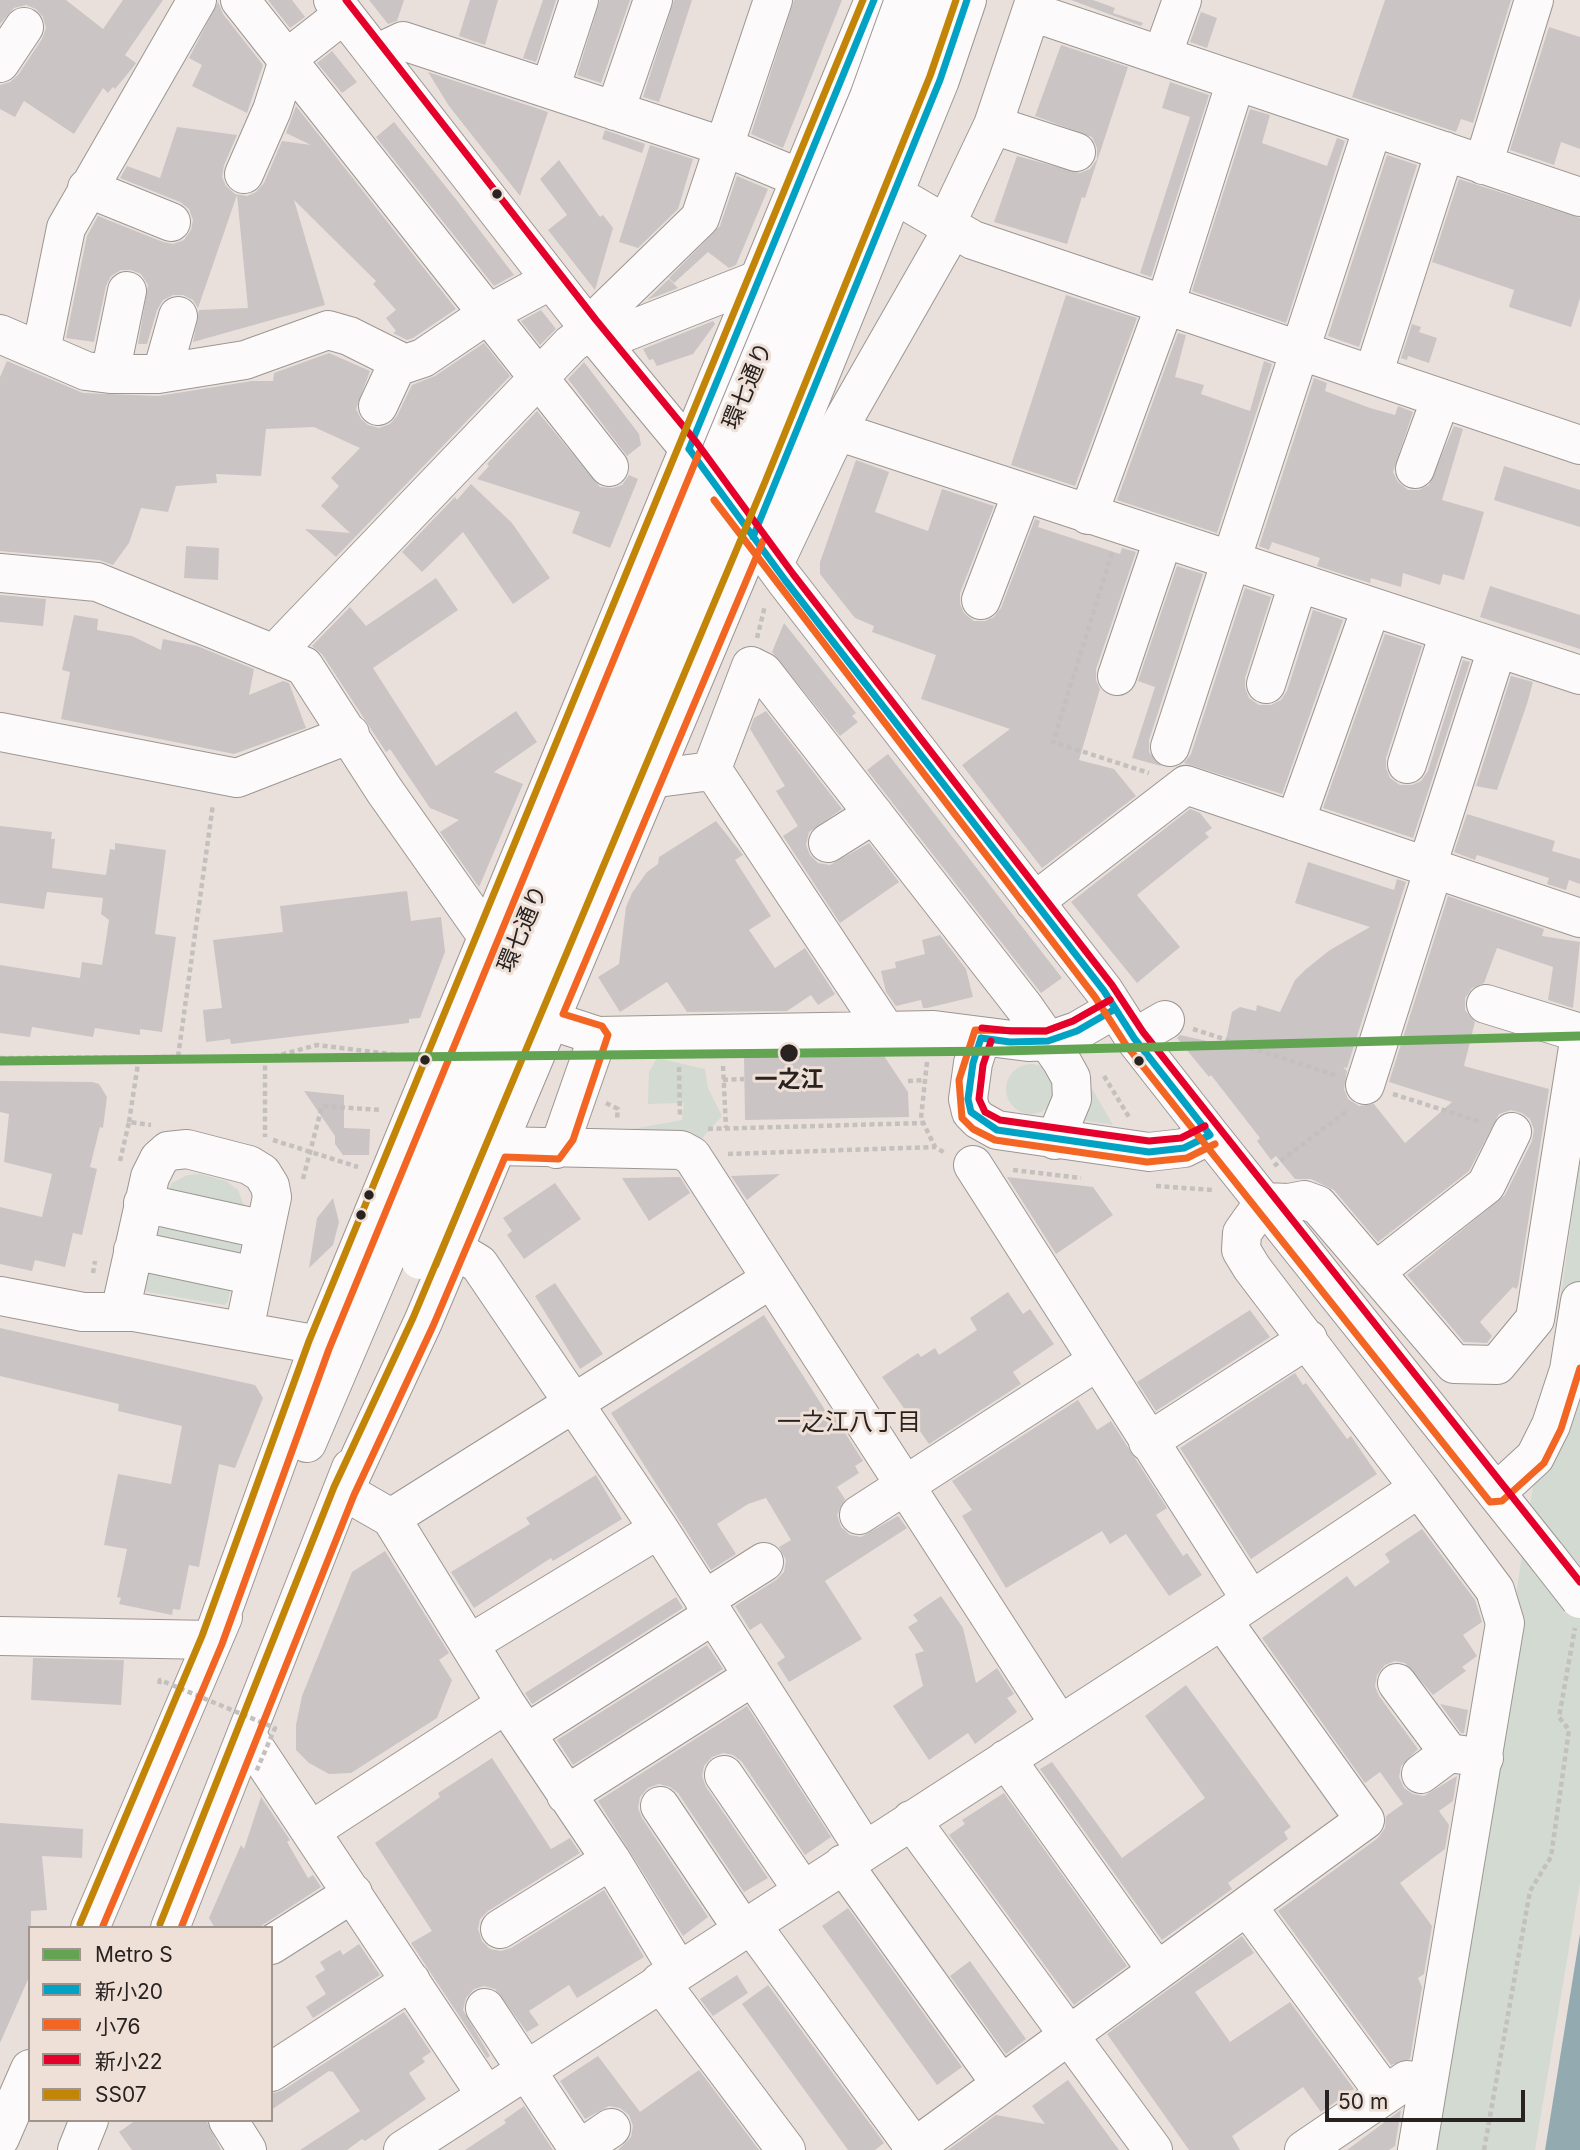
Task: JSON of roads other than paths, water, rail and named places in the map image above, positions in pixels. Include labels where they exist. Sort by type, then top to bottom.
[{"type":"street","points":[[41,351],[66,228],[197,0]]},
{"type":"street","points":[[240,0],[609,467]]},
{"type":"street","points":[[550,89],[579,0]]},
{"type":"street","points":[[615,111],[653,0]]},
{"type":"street","points":[[592,333],[700,218],[773,0]]},
{"type":"street","points":[[0,1636],[212,1640],[319,1345],[489,939],[874,0]]},
{"type":"street","name":"環七通り","points":[[171,1926],[344,1491],[397,1317],[421,1253],[904,0]]},
{"type":"street","name":"環七通り","points":[[91,1926],[212,1640],[313,1432],[421,1253],[898,106],[937,0]]},
{"type":"street","points":[[764,550],[894,194],[940,80],[967,0]]},
{"type":"street","points":[[1162,56],[1182,0]]},
{"type":"street","points":[[1483,164],[1534,0]]},
{"type":"street","points":[[244,174],[272,110],[288,61],[339,7],[592,333],[689,449],[1034,902],[1138,1023],[1210,1135],[1289,1203],[1304,1200],[1318,1205],[1454,1364],[1497,1365],[1535,1320],[1580,1034],[1486,1004]]},
{"type":"street","points":[[1001,2084],[854,1856],[752,1676],[659,1529],[480,1264],[421,1253],[498,1146],[650,779],[764,550],[837,431],[945,242],[957,229],[1003,129],[1046,8],[1162,56],[1580,197]]},
{"type":"street","points":[[0,63],[24,27]]},
{"type":"street","points":[[376,54],[402,41],[722,146],[802,179]]},
{"type":"street","points":[[1088,514],[1165,304],[1236,81]]},
{"type":"street","points":[[1170,747],[1373,127]]},
{"type":"street","points":[[1003,129],[1076,152]]},
{"type":"street","points":[[1373,375],[1445,151]]},
{"type":"street","points":[[87,188],[171,222]]},
{"type":"street","points":[[894,194],[957,229],[1300,351],[1580,445]]},
{"type":"street","points":[[274,654],[365,568],[571,344],[592,333],[760,279]]},
{"type":"street","points":[[0,334],[86,371],[110,374],[162,373],[245,360],[328,330],[349,336],[405,364],[423,358],[488,314],[551,280]]},
{"type":"street","points":[[110,374],[127,291]]},
{"type":"street","points":[[162,373],[178,316]]},
{"type":"street","points":[[378,406],[399,361]]},
{"type":"street","points":[[1415,468],[1441,398]]},
{"type":"street","points":[[837,431],[1580,675]]},
{"type":"street","points":[[981,600],[1022,493]]},
{"type":"street","points":[[1117,676],[1163,540]]},
{"type":"street","points":[[0,573],[97,582],[304,666],[350,734],[368,786],[415,855],[489,939]]},
{"type":"street","points":[[1266,684],[1298,584]]},
{"type":"street","points":[[1294,822],[1371,608]]},
{"type":"street","points":[[1406,764],[1449,634]]},
{"type":"street","points":[[1360,1095],[1497,649]]},
{"type":"street","points":[[711,771],[751,666],[763,671],[1048,1041],[1071,1078],[1072,1099],[1055,1140]]},
{"type":"street","points":[[0,732],[237,778],[350,734]]},
{"type":"street","points":[[650,779],[711,771]]},
{"type":"street","points":[[711,771],[886,1031]]},
{"type":"street","points":[[1034,902],[1186,785],[1580,918]]},
{"type":"street","points":[[828,843],[874,814]]},
{"type":"street","points":[[549,1020],[598,1037],[949,1031],[1010,1042],[1048,1041],[1077,1031],[1138,1023]]},
{"type":"street","points":[[556,1149],[567,1126],[598,1037]]},
{"type":"street","points":[[981,1038],[969,1082],[971,1112],[978,1121],[997,1130],[1149,1152],[1184,1148],[1210,1135]]},
{"type":"street","points":[[1375,1272],[1486,1185],[1512,1132]]},
{"type":"street","points":[[498,1146],[556,1149],[692,1145],[771,1279],[1060,1725]]},
{"type":"street","points":[[120,1312],[150,1177],[159,1159],[168,1151],[187,1149],[249,1165],[262,1173],[270,1186],[272,1197],[244,1330]]},
{"type":"street","points":[[660,1806],[913,2149],[1365,1820],[1237,1610],[1148,1442],[973,1165]]},
{"type":"street","points":[[1267,1186],[1242,1233],[1241,1250],[1495,1590],[1505,1623],[1451,1762],[1433,2064],[1417,2150]]},
{"type":"street","points":[[1267,1186],[1496,1493],[1548,1558],[1578,1611]]},
{"type":"street","points":[[143,1203],[265,1230]]},
{"type":"street","points":[[133,1250],[255,1276]]},
{"type":"street","points":[[391,1518],[573,1401],[771,1279]]},
{"type":"street","points":[[0,1296],[83,1312],[120,1312],[244,1330],[319,1345]]},
{"type":"street","points":[[1496,1493],[1535,1457],[1551,1425],[1569,1370],[1580,1301]]},
{"type":"street","points":[[1148,1442],[1308,1339]]},
{"type":"street","points":[[859,1516],[1096,1362]]},
{"type":"street","points":[[403,2150],[802,1889],[1237,1610],[1419,1488]]},
{"type":"street","points":[[344,1491],[391,1518],[566,1795],[611,1860],[669,1976],[786,2150]]},
{"type":"street","points":[[471,1643],[659,1529]]},
{"type":"street","points":[[312,1830],[517,1718],[708,1607],[764,1562]]},
{"type":"street","points":[[566,1795],[752,1676]]},
{"type":"street","points":[[1397,1684],[1451,1762]]},
{"type":"street","points":[[247,1736],[486,2095]]},
{"type":"street","points":[[1006,1759],[1157,1971]]},
{"type":"street","points":[[724,1775],[802,1889]]},
{"type":"street","points":[[911,1820],[1153,2150]]},
{"type":"street","points":[[500,1929],[611,1860]]},
{"type":"street","points":[[273,1944],[353,1893]]},
{"type":"street","points":[[1247,1906],[1385,2094]]},
{"type":"street","points":[[273,2071],[411,1982]]},
{"type":"street","points":[[485,2008],[579,2150],[611,2127]]},
{"type":"street","points":[[1304,2150],[1433,2064]]},
{"type":"street","points":[[0,2138],[17,2082]]},
{"type":"street","points":[[77,2150],[88,2122]]},
{"type":"street","points":[[229,2122],[247,2150]]},
{"type":"water","points":[[1580,1934],[1580,2150],[1545,2150]]},
{"type":"metro line","name":"S","points":[[0,1061],[1001,1051],[1580,1036]]},
{"type":"place","name":"一之江","points":[[789,1053]]},
{"type":"district","name":"一之江八丁目","points":[[849,1423]]}]
